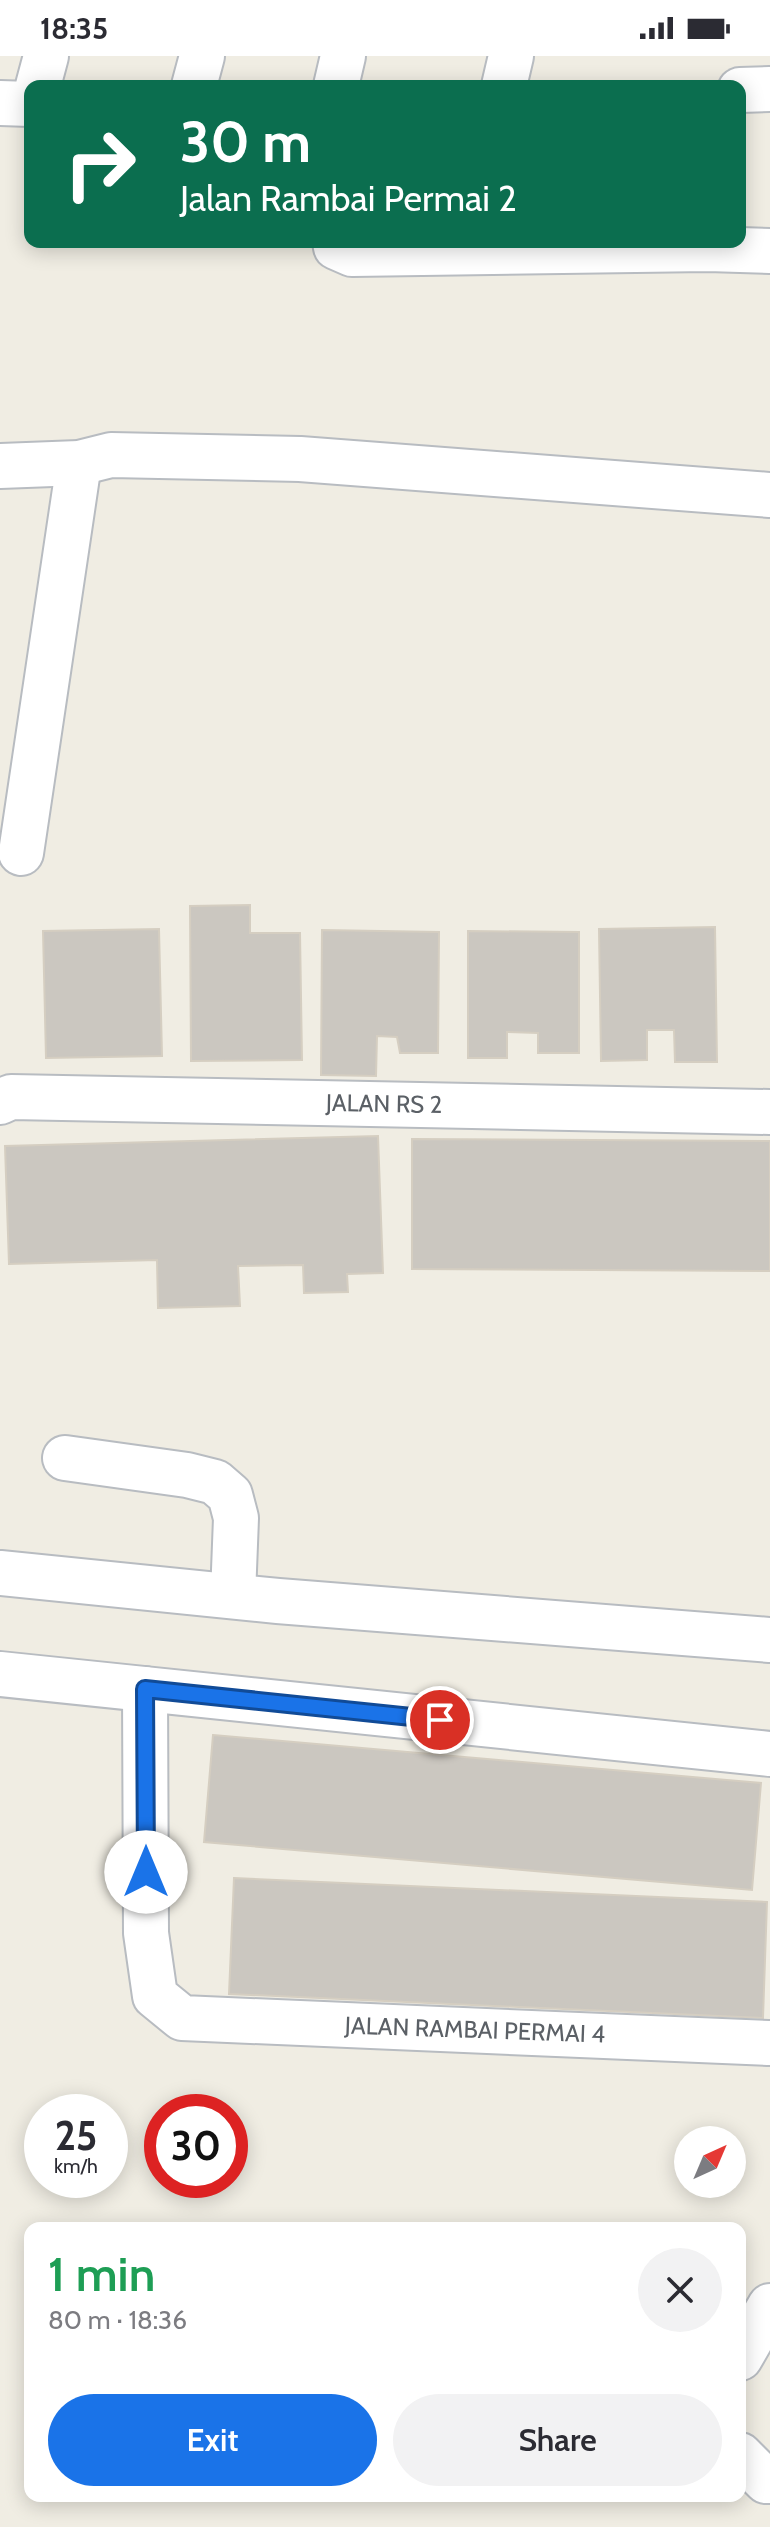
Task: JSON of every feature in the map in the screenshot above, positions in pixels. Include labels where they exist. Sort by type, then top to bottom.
[{"type":"street","points":[[40,80],[46,56]]},
{"type":"street","points":[[196,80],[202,56]]},
{"type":"street","points":[[337,80],[343,56]]},
{"type":"street","points":[[505,80],[511,56]]},
{"type":"street","points":[[746,90],[770,89]]},
{"type":"street","points":[[0,103],[24,104]]},
{"type":"street","points":[[338,248],[352,254],[708,249],[770,251]]},
{"type":"street","points":[[0,466],[79,463],[111,455],[300,459],[770,495]]},
{"type":"street","points":[[21,853],[79,463]]},
{"type":"street","name":"JALAN RS 2","points":[[0,1102],[11,1097],[770,1112]]},
{"type":"street","points":[[65,1458],[187,1475],[215,1482],[230,1495],[236,1518],[233,1596]]},
{"type":"street","points":[[0,1573],[233,1596],[770,1640]]},
{"type":"street","points":[[0,1674],[770,1754]]},
{"type":"street","name":"JALAN RAMBAI PERMAI 4","points":[[145,1689],[146,1933],[155,1996],[182,2018],[768,2043]]},
{"type":"street","points":[[746,2348],[770,2306]]},
{"type":"street","points":[[746,2461],[766,2481],[770,2481]]},
{"type":"building","points":[[250,905],[250,933],[300,933],[302,1060],[191,1061],[190,906]]},
{"type":"building","points":[[715,927],[717,1062],[675,1062],[674,1030],[647,1030],[647,1060],[601,1061],[599,929]]},
{"type":"building","points":[[159,929],[162,1056],[46,1058],[43,931]]},
{"type":"building","points":[[322,930],[439,932],[438,1053],[400,1053],[397,1037],[377,1036],[376,1076],[321,1075]]},
{"type":"building","points":[[468,931],[579,932],[579,1053],[538,1053],[538,1033],[507,1032],[507,1058],[468,1058]]},
{"type":"building","points":[[378,1136],[383,1273],[347,1274],[348,1292],[304,1293],[303,1265],[238,1266],[240,1306],[158,1308],[157,1260],[9,1264],[5,1146]]},
{"type":"building","points":[[412,1139],[770,1141],[770,1271],[412,1269]]},
{"type":"building","points":[[213,1735],[761,1783],[752,1890],[204,1842]]},
{"type":"building","points":[[234,1878],[767,1902],[763,2018],[229,1994]]},
{"type":"route","points":[[146,1872],[145,1689],[440,1720]]}]
